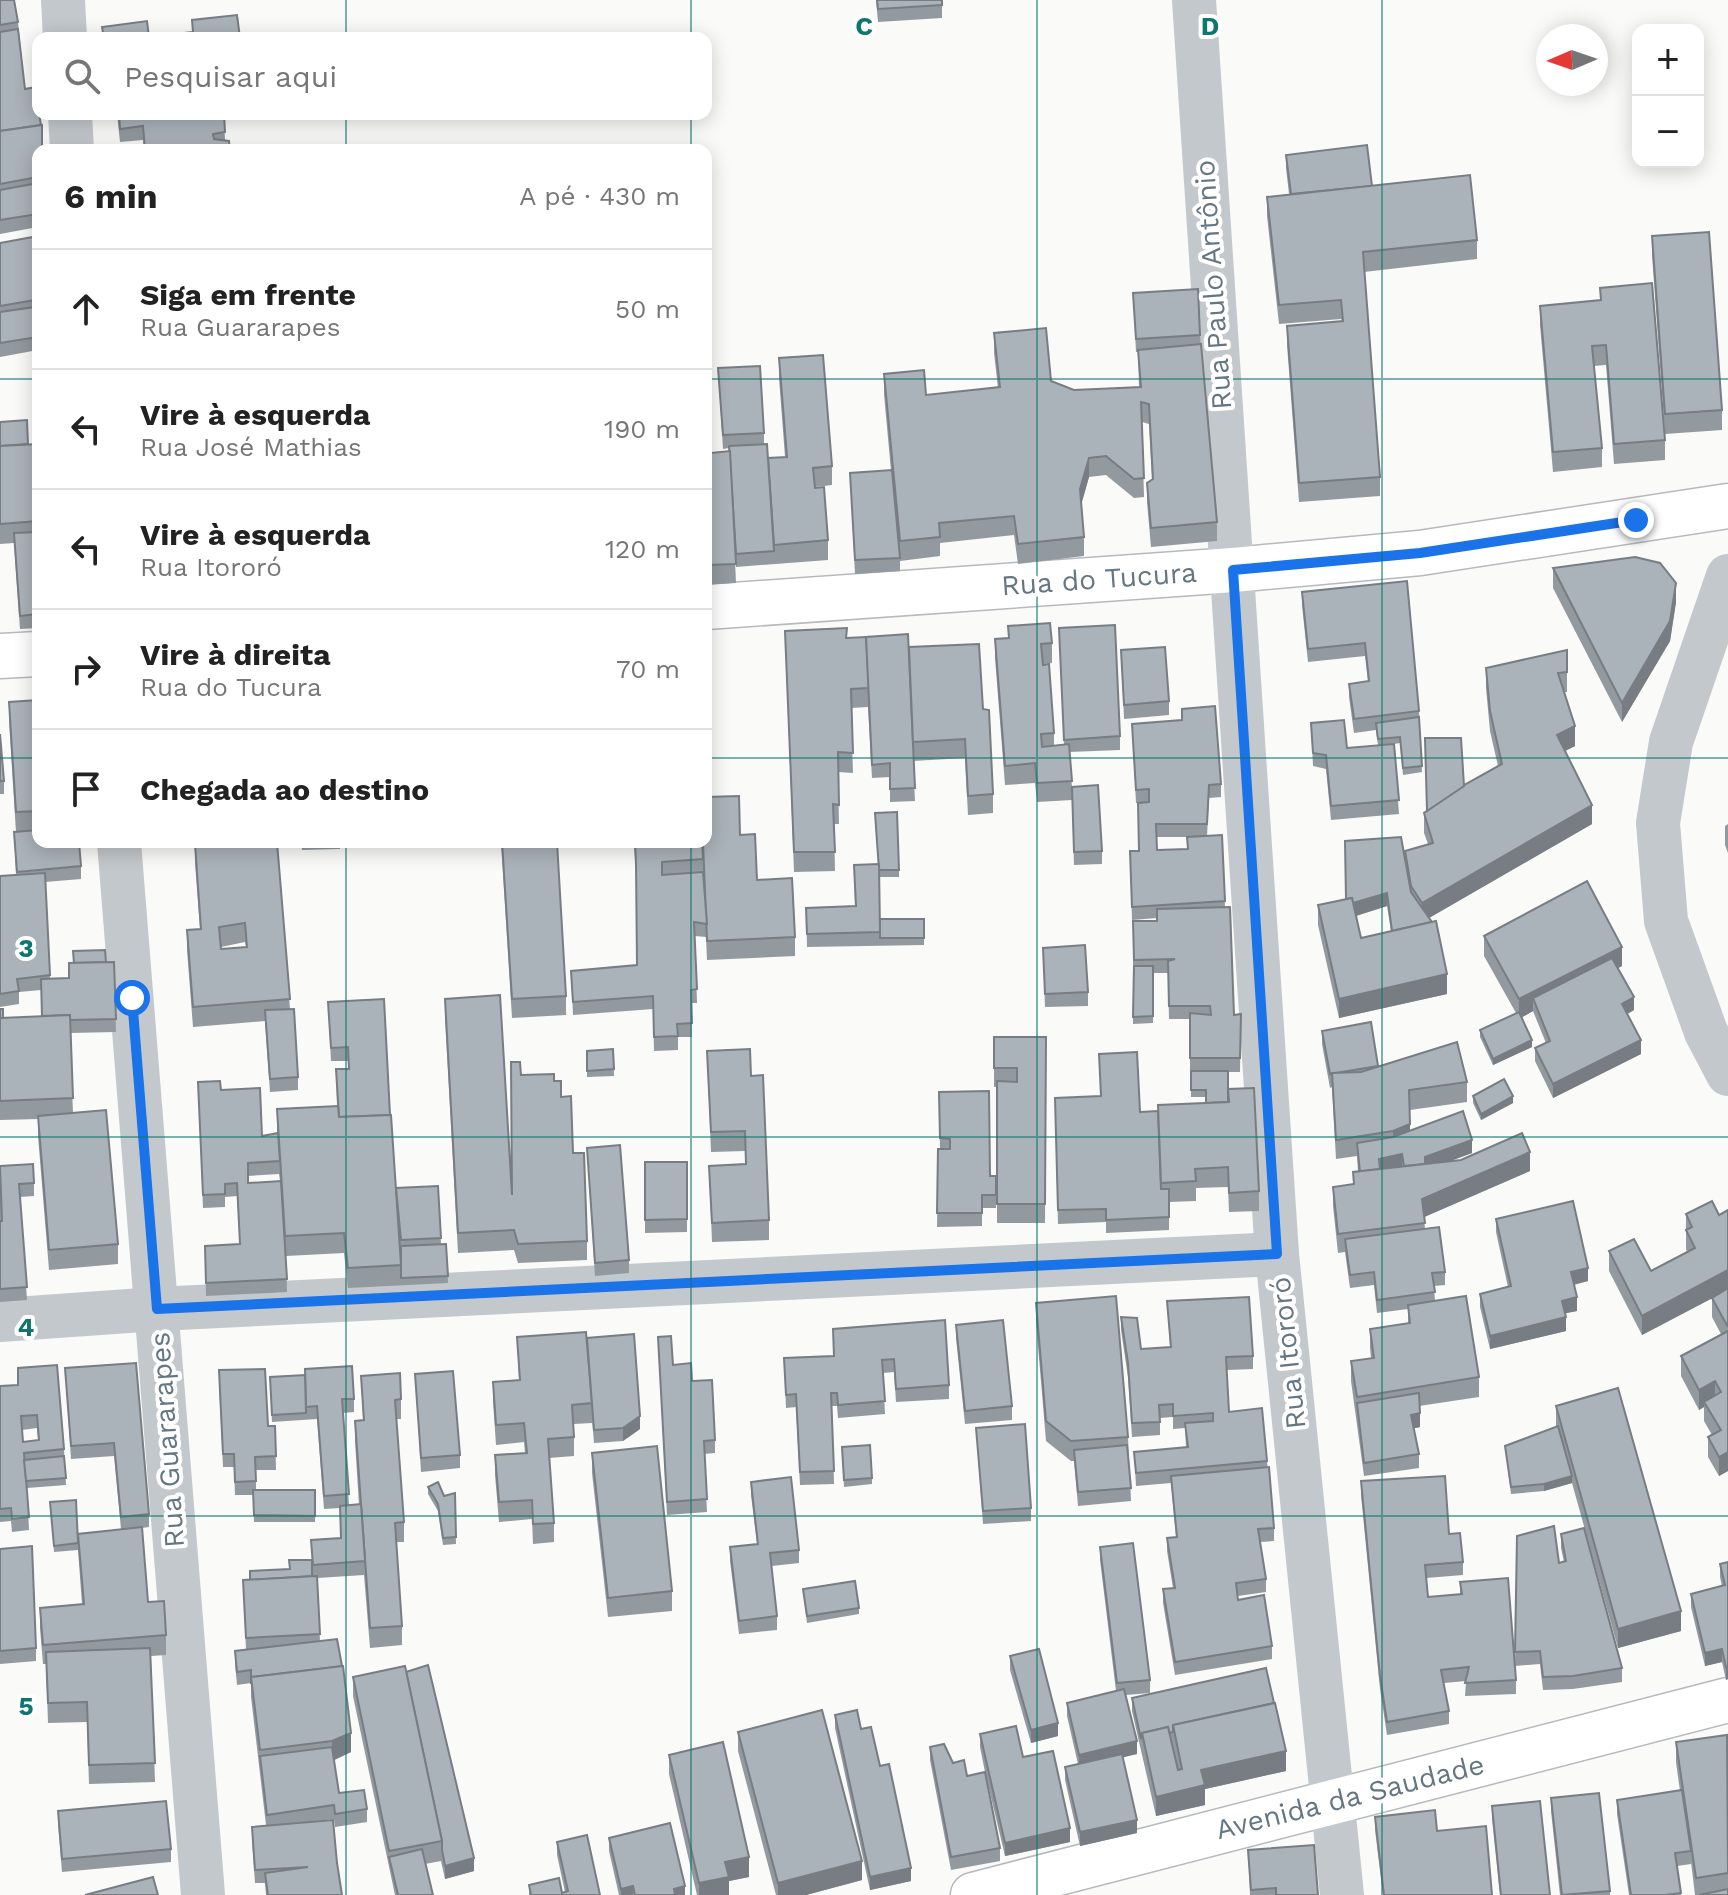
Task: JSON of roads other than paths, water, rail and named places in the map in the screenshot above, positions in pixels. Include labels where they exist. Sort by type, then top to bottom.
[{"type":"main road","name":"Rua do Tucura","points":[[712,607],[1233,570],[1420,553],[1728,506]]},
{"type":"main road","points":[[0,656],[32,654]]},
{"type":"main road","name":"Avenida da Saudade","points":[[973,1895],[1728,1700]]},
{"type":"street","points":[[63,0],[65,32]]},
{"type":"street","name":"Rua Paulo Antônio","points":[[1194,0],[1233,570]]},
{"type":"street","points":[[70,120],[72,144]]},
{"type":"street","name":"Rua Itororó","points":[[1233,570],[1277,1254],[1342,1895]]},
{"type":"street","points":[[1728,576],[1671,742],[1658,823],[1666,921],[1717,1027],[1728,1074]]},
{"type":"street","name":"Rua Guararapes","points":[[119,848],[203,1895]]},
{"type":"street","points":[[0,1320],[157,1309],[1277,1254]]}]
